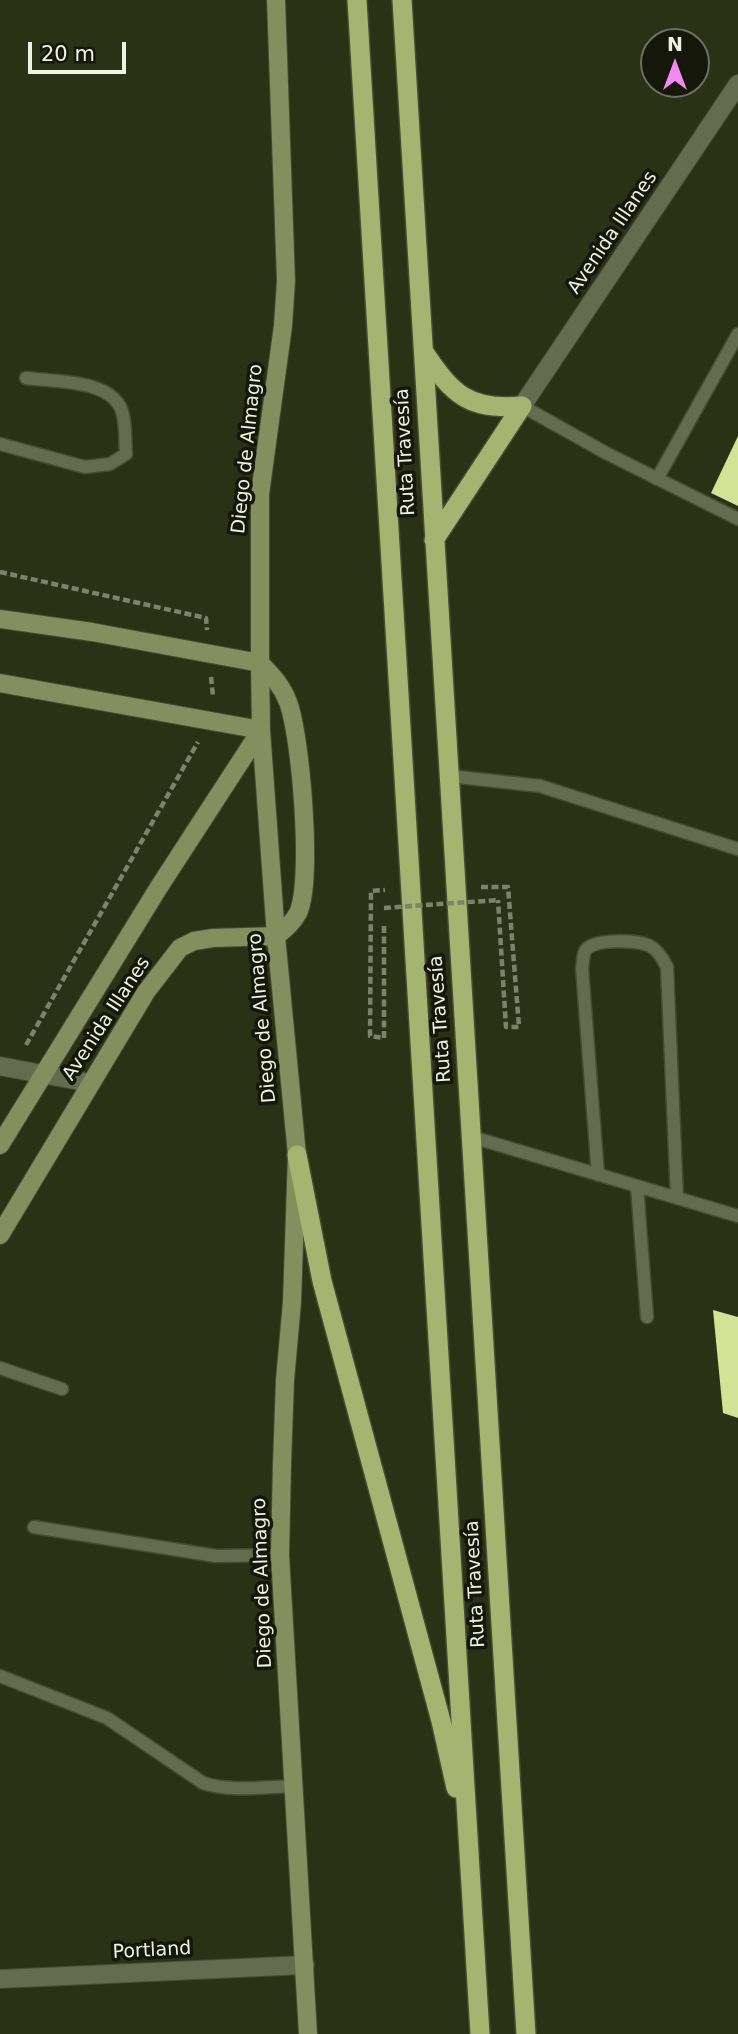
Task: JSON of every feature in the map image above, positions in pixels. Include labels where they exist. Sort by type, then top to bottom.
[{"type":"highway","name":"Ruta Travesía","points":[[357,0],[480,2034]]},
{"type":"highway","name":"Ruta Travesía","points":[[402,0],[526,2034]]},
{"type":"highway","points":[[423,350],[439,375],[459,396],[499,408],[522,406]]},
{"type":"highway","points":[[434,540],[522,406]]},
{"type":"highway","points":[[297,1155],[323,1281],[441,1721],[469,1849]]},
{"type":"main road","name":"Diego de Almagro","points":[[276,0],[286,281],[283,326],[260,494],[261,730],[276,936],[297,1155],[292,1302],[285,1380],[280,1555],[308,2034]]},
{"type":"main road","points":[[0,619],[92,632],[260,663],[278,683],[289,705],[296,734],[305,845],[304,885],[298,913],[285,930],[276,936]]},
{"type":"main road","points":[[0,683],[261,730]]},
{"type":"main road","name":"Avenida Illanes","points":[[0,1145],[159,887],[261,730]]},
{"type":"main road","name":"Avenida Illanes","points":[[0,1235],[146,992],[180,948],[194,941],[213,938],[276,936]]},
{"type":"street","name":"Avenida Illanes","points":[[522,406],[738,83]]},
{"type":"street","points":[[6,1067],[90,1083]]},
{"type":"street","name":"Portland","points":[[0,1979],[305,1965]]},
{"type":"lane","points":[[657,479],[738,334]]},
{"type":"lane","points":[[0,444],[85,467],[110,464],[126,454],[123,413],[114,397],[99,387],[26,378]]},
{"type":"lane","points":[[522,406],[657,479],[738,519]]},
{"type":"lane","points":[[449,776],[540,786],[738,849]]},
{"type":"lane","points":[[598,1175],[582,968],[584,952],[601,941],[636,942],[650,946],[661,956],[667,967],[677,1198]]},
{"type":"lane","points":[[472,1137],[738,1216]]},
{"type":"lane","points":[[637,1186],[647,1317]]},
{"type":"lane","points":[[0,1368],[62,1389]]},
{"type":"lane","points":[[34,1527],[216,1556],[280,1555]]},
{"type":"lane","points":[[0,1676],[107,1718],[203,1783],[233,1788],[294,1786]]},
{"type":"path","points":[[0,572],[206,618],[215,713],[6,1067]]},
{"type":"path","points":[[371,891],[370,1036],[384,1038],[384,908],[498,900],[506,1027],[519,1027],[509,887]]},
{"type":"building","points":[[738,436],[738,506],[711,493]]},
{"type":"building","points":[[713,1310],[738,1317],[738,1418],[723,1413]]}]
